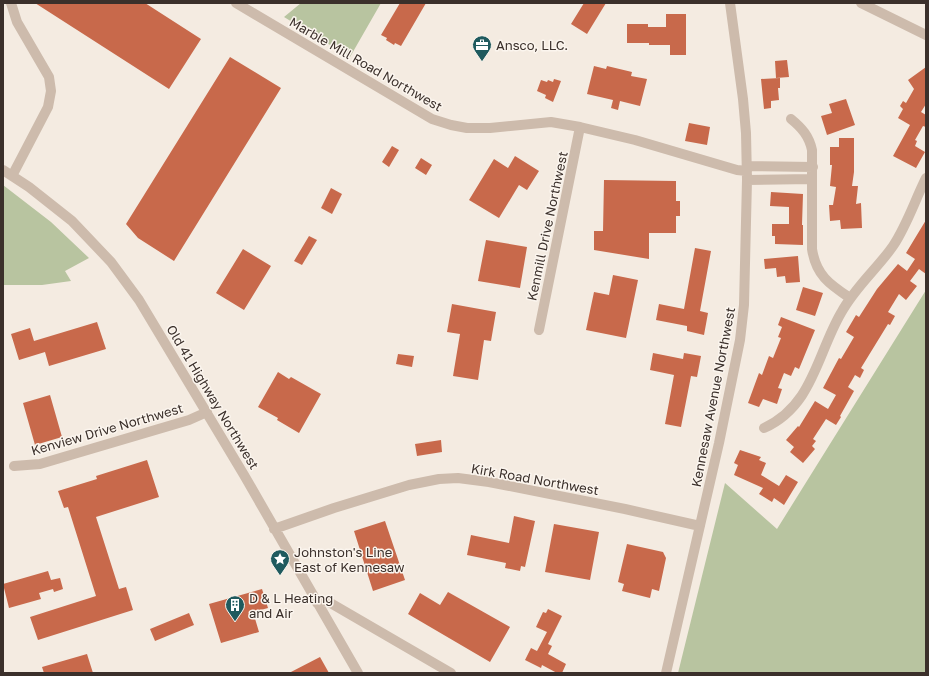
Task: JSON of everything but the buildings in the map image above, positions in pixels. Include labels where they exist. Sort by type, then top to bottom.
[{"type":"street","points":[[11,3],[19,26],[49,77],[51,91],[50,100],[46,111],[12,176]]},
{"type":"street","name":"Marble Mill Road Northwest","points":[[236,3],[432,119],[467,128],[490,128],[551,122],[635,140],[747,172]]},
{"type":"street","name":"Kennesaw Avenue Northwest","points":[[666,673],[729,394],[742,326],[745,284],[747,172],[744,105],[730,3]]},
{"type":"street","points":[[862,3],[926,35]]},
{"type":"street","points":[[791,120],[805,132],[810,141],[813,167],[812,249],[815,262],[818,269],[827,281],[850,298]]},
{"type":"street","name":"Kenmill Drive Northwest","points":[[539,330],[580,127]]},
{"type":"street","points":[[747,172],[813,167]]},
{"type":"street","name":"Old 41 Highway Northwest","points":[[3,170],[41,195],[67,217],[111,262],[139,300],[358,673]]},
{"type":"street","points":[[747,172],[812,179]]},
{"type":"street","points":[[764,428],[786,415],[804,393],[814,375],[835,324],[850,298],[893,246],[907,221],[926,178]]},
{"type":"street","name":"Kenview Drive Northwest","points":[[14,466],[40,464],[189,420],[206,412]]},
{"type":"street","name":"Kirk Road Northwest","points":[[274,529],[334,508],[404,487],[439,479],[458,478],[489,482],[625,509],[700,526]]},
{"type":"street","points":[[317,603],[327,601],[451,673]]},
{"type":"green space","points":[[301,3],[381,3],[350,57],[284,17]]},
{"type":"green space","points":[[3,185],[51,222],[89,258],[65,271],[71,281],[42,285],[3,285]]},
{"type":"green space","points":[[926,290],[926,673],[678,673],[725,483],[777,529]]},
{"type":"place","name":"Ansco, LLC.","points":[[482,62]]},
{"type":"place","name":"Johnston's Line East of Kennesaw","points":[[280,576]]},
{"type":"place","name":"D & L Heating and Air","points":[[235,622]]}]
